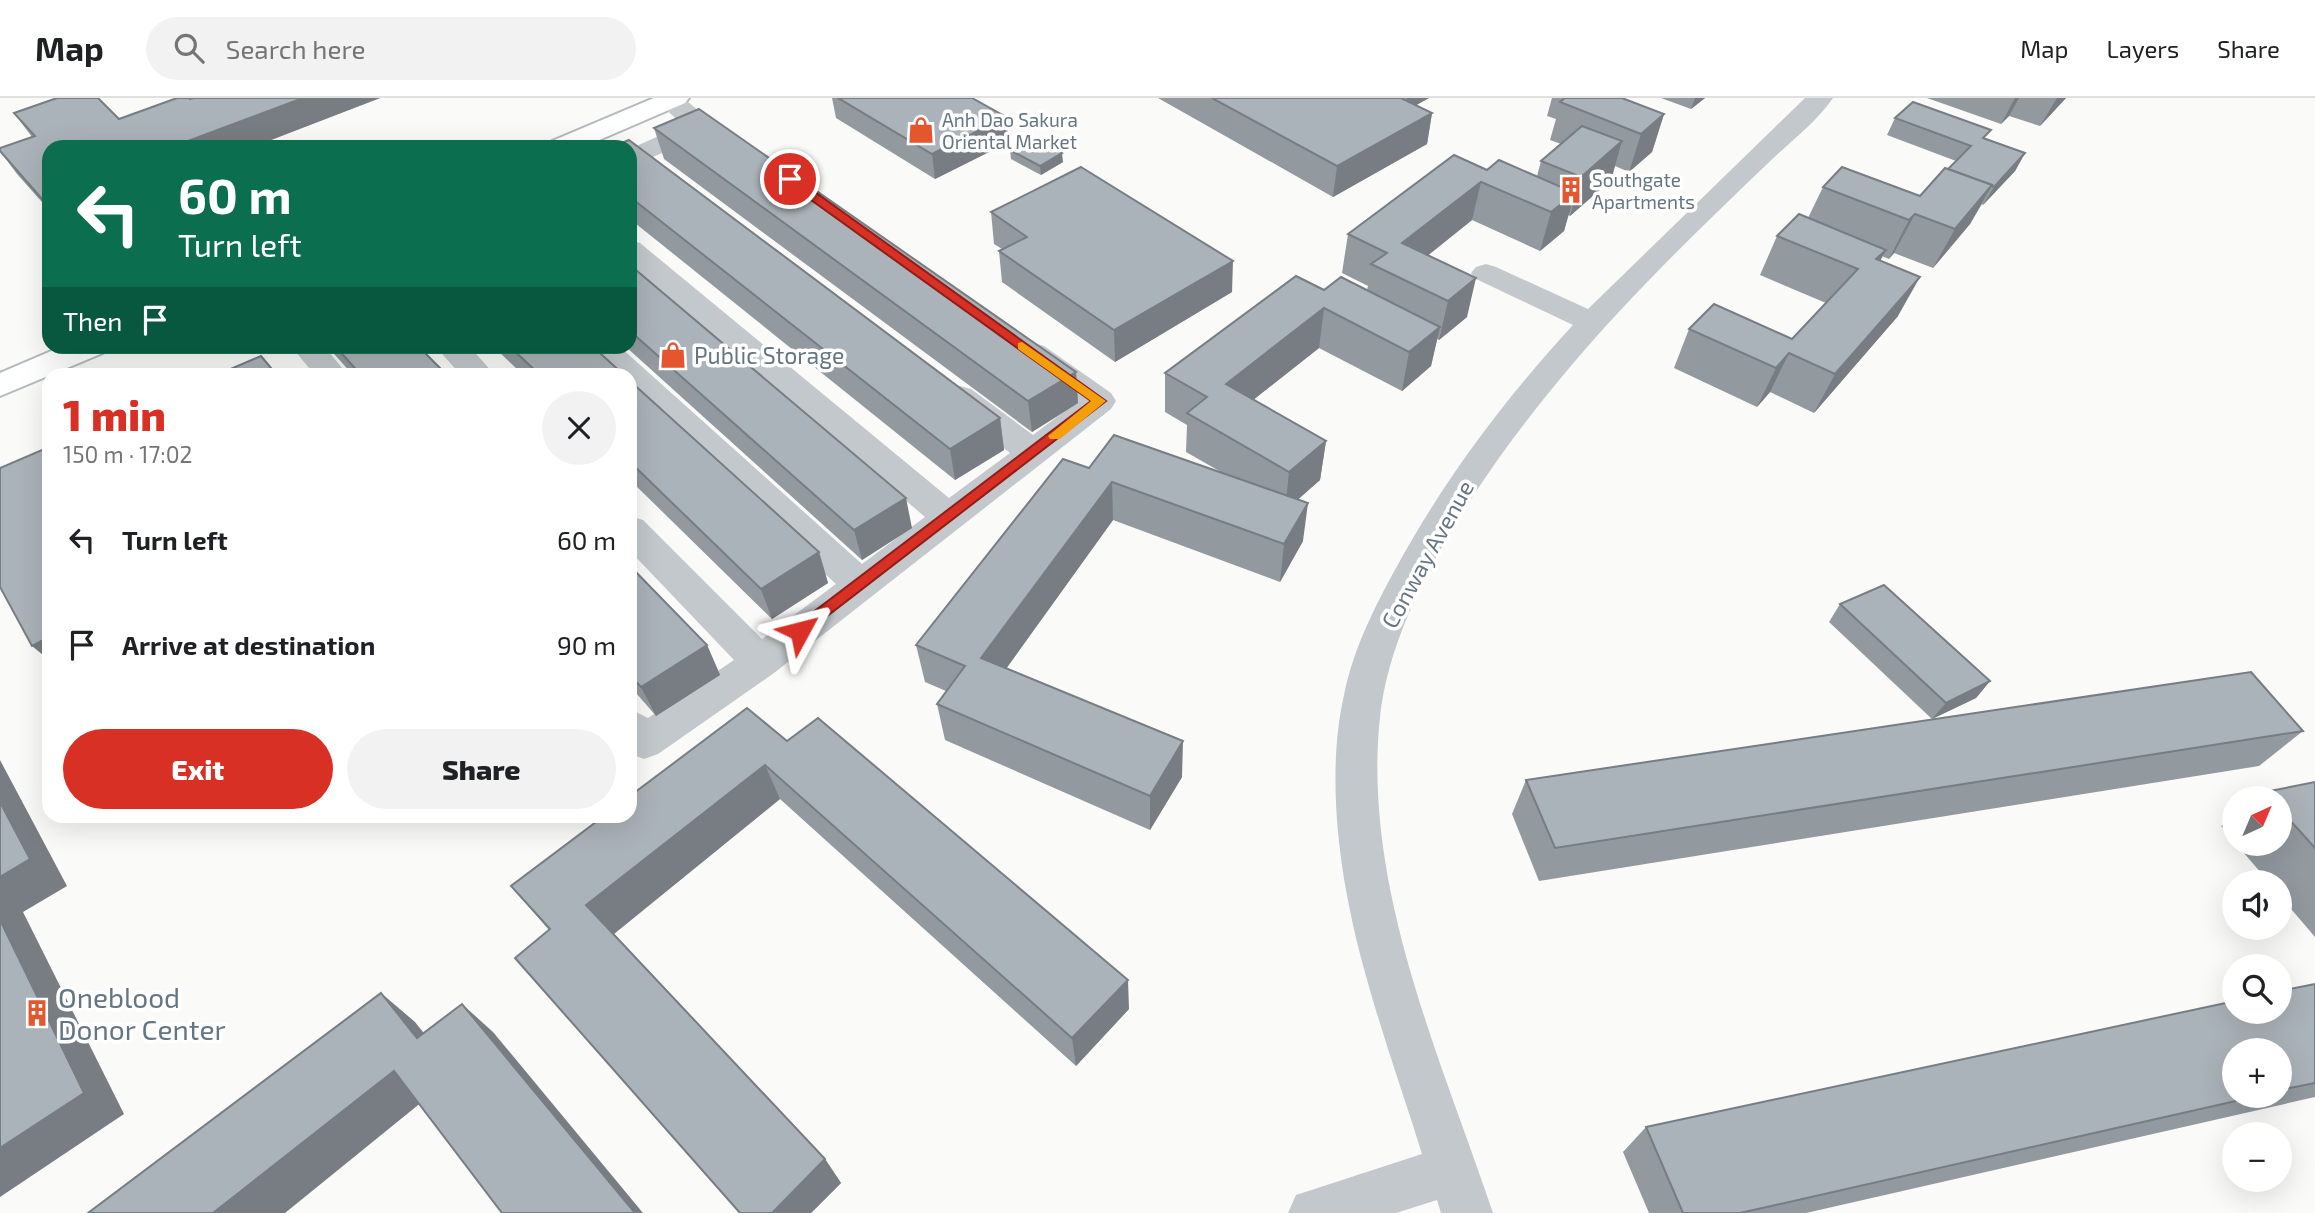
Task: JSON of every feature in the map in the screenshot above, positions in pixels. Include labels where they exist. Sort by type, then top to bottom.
[{"type":"main road","points":[[577,140],[673,99]]},
{"type":"main road","points":[[0,385],[73,354]]},
{"type":"street","name":"Conway Avenue","points":[[1460,1191],[1381,951],[1361,841],[1359,742],[1367,679],[1389,613],[1441,518],[1542,376],[1622,289],[1820,98]]},
{"type":"street","points":[[673,99],[695,120],[697,128]]},
{"type":"street","points":[[645,161],[697,128],[720,129],[729,135]]},
{"type":"street","points":[[637,255],[948,517]]},
{"type":"street","points":[[1486,273],[1591,322]]},
{"type":"street","points":[[637,734],[644,742],[760,662],[1100,401],[1011,338]]},
{"type":"street","points":[[313,354],[326,368]]},
{"type":"street","points":[[458,354],[472,368]]},
{"type":"street","points":[[608,354],[623,368]]},
{"type":"street","points":[[935,378],[1033,453]]},
{"type":"street","points":[[637,381],[860,584]]},
{"type":"street","points":[[637,536],[760,662]]},
{"type":"street","points":[[1314,1213],[1460,1191]]},
{"type":"building","points":[[57,98],[98,98],[119,119],[177,98],[303,98],[191,140],[42,140],[42,199],[0,151],[0,148],[35,136],[14,113]]},
{"type":"building","points":[[838,98],[972,98],[1006,117],[932,154]]},
{"type":"building","points":[[1212,98],[1401,98],[1432,113],[1337,166]]},
{"type":"building","points":[[1565,98],[1622,98],[1664,114],[1641,134],[1560,102]]},
{"type":"building","points":[[1913,102],[1991,130],[1983,138],[2025,153],[1994,187],[1948,169],[1971,146],[1895,118]]},
{"type":"building","points":[[699,109],[1076,372],[1028,401],[654,128]]},
{"type":"building","points":[[1582,126],[1622,141],[1581,177],[1541,161]]},
{"type":"building","points":[[1032,138],[1062,153],[1040,166],[1010,150]]},
{"type":"building","points":[[637,146],[1000,418],[950,449],[637,203]]},
{"type":"building","points":[[1454,155],[1487,170],[1499,160],[1575,193],[1551,212],[1481,182],[1402,243],[1476,278],[1448,301],[1371,264],[1387,253],[1348,234]]},
{"type":"building","points":[[1081,167],[1233,261],[1114,330],[999,251],[1027,237],[991,212]]},
{"type":"building","points":[[1842,167],[1920,196],[1945,168],[1992,185],[1955,229],[1915,214],[1909,220],[1823,187]]},
{"type":"building","points":[[1799,214],[1886,250],[1876,259],[1920,277],[1835,374],[1789,353],[1776,368],[1689,329],[1714,304],[1792,339],[1858,269],[1777,236]]},
{"type":"building","points":[[637,271],[906,498],[854,530],[637,337]]},
{"type":"building","points":[[1296,276],[1324,290],[1341,277],[1440,327],[1409,352],[1324,308],[1226,384],[1326,441],[1289,472],[1187,413],[1207,397],[1165,373]]},
{"type":"building","points":[[342,354],[426,354],[440,368],[355,368]]},
{"type":"building","points":[[518,354],[601,354],[616,368],[533,368]]},
{"type":"building","points":[[261,356],[271,368],[233,368]]},
{"type":"building","points":[[637,387],[819,552],[761,589],[637,469]]},
{"type":"building","points":[[1114,435],[1308,503],[1284,544],[1112,482],[981,658],[1183,741],[1150,796],[937,704],[965,666],[916,645],[1063,459],[1089,468]]},
{"type":"building","points":[[42,450],[42,641],[32,646],[0,587],[0,468]]},
{"type":"building","points":[[637,573],[707,645],[641,687],[637,683]]},
{"type":"building","points":[[1884,585],[1990,681],[1946,703],[1840,604]]},
{"type":"building","points":[[2251,672],[2303,731],[1555,848],[1526,780]]},
{"type":"building","points":[[747,708],[787,741],[818,718],[1128,980],[1072,1038],[765,765],[586,905],[825,1159],[772,1213],[740,1213],[515,958],[550,929],[511,886],[595,823],[637,823],[637,791]]},
{"type":"building","points":[[2315,782],[2315,848],[2292,822],[2292,787]]},
{"type":"building","points":[[0,802],[30,859],[0,877]]},
{"type":"building","points":[[0,920],[84,1093],[0,1148]]},
{"type":"building","points":[[2315,984],[2315,1083],[2292,1088],[2292,1038],[2222,1038],[2222,1104],[1740,1213],[1683,1213],[1646,1127],[2222,1004],[2222,1024],[2292,1024],[2292,989]]},
{"type":"building","points":[[381,993],[417,1038],[462,1004],[635,1213],[502,1213],[394,1071],[213,1213],[88,1213]]},
{"type":"slow traffic","points":[[1022,346],[1100,401],[1055,436]]},
{"type":"place","name":"Anh Dao Sakura Oriental Market","points":[[921,130]]},
{"type":"place","name":"Southgate Apartments","points":[[1571,190]]},
{"type":"place","name":"Public Storage","points":[[673,355]]},
{"type":"place","name":"Oneblood Donor Center","points":[[37,1013]]},
{"type":"route","points":[[790,179],[1100,401],[800,631]]}]
